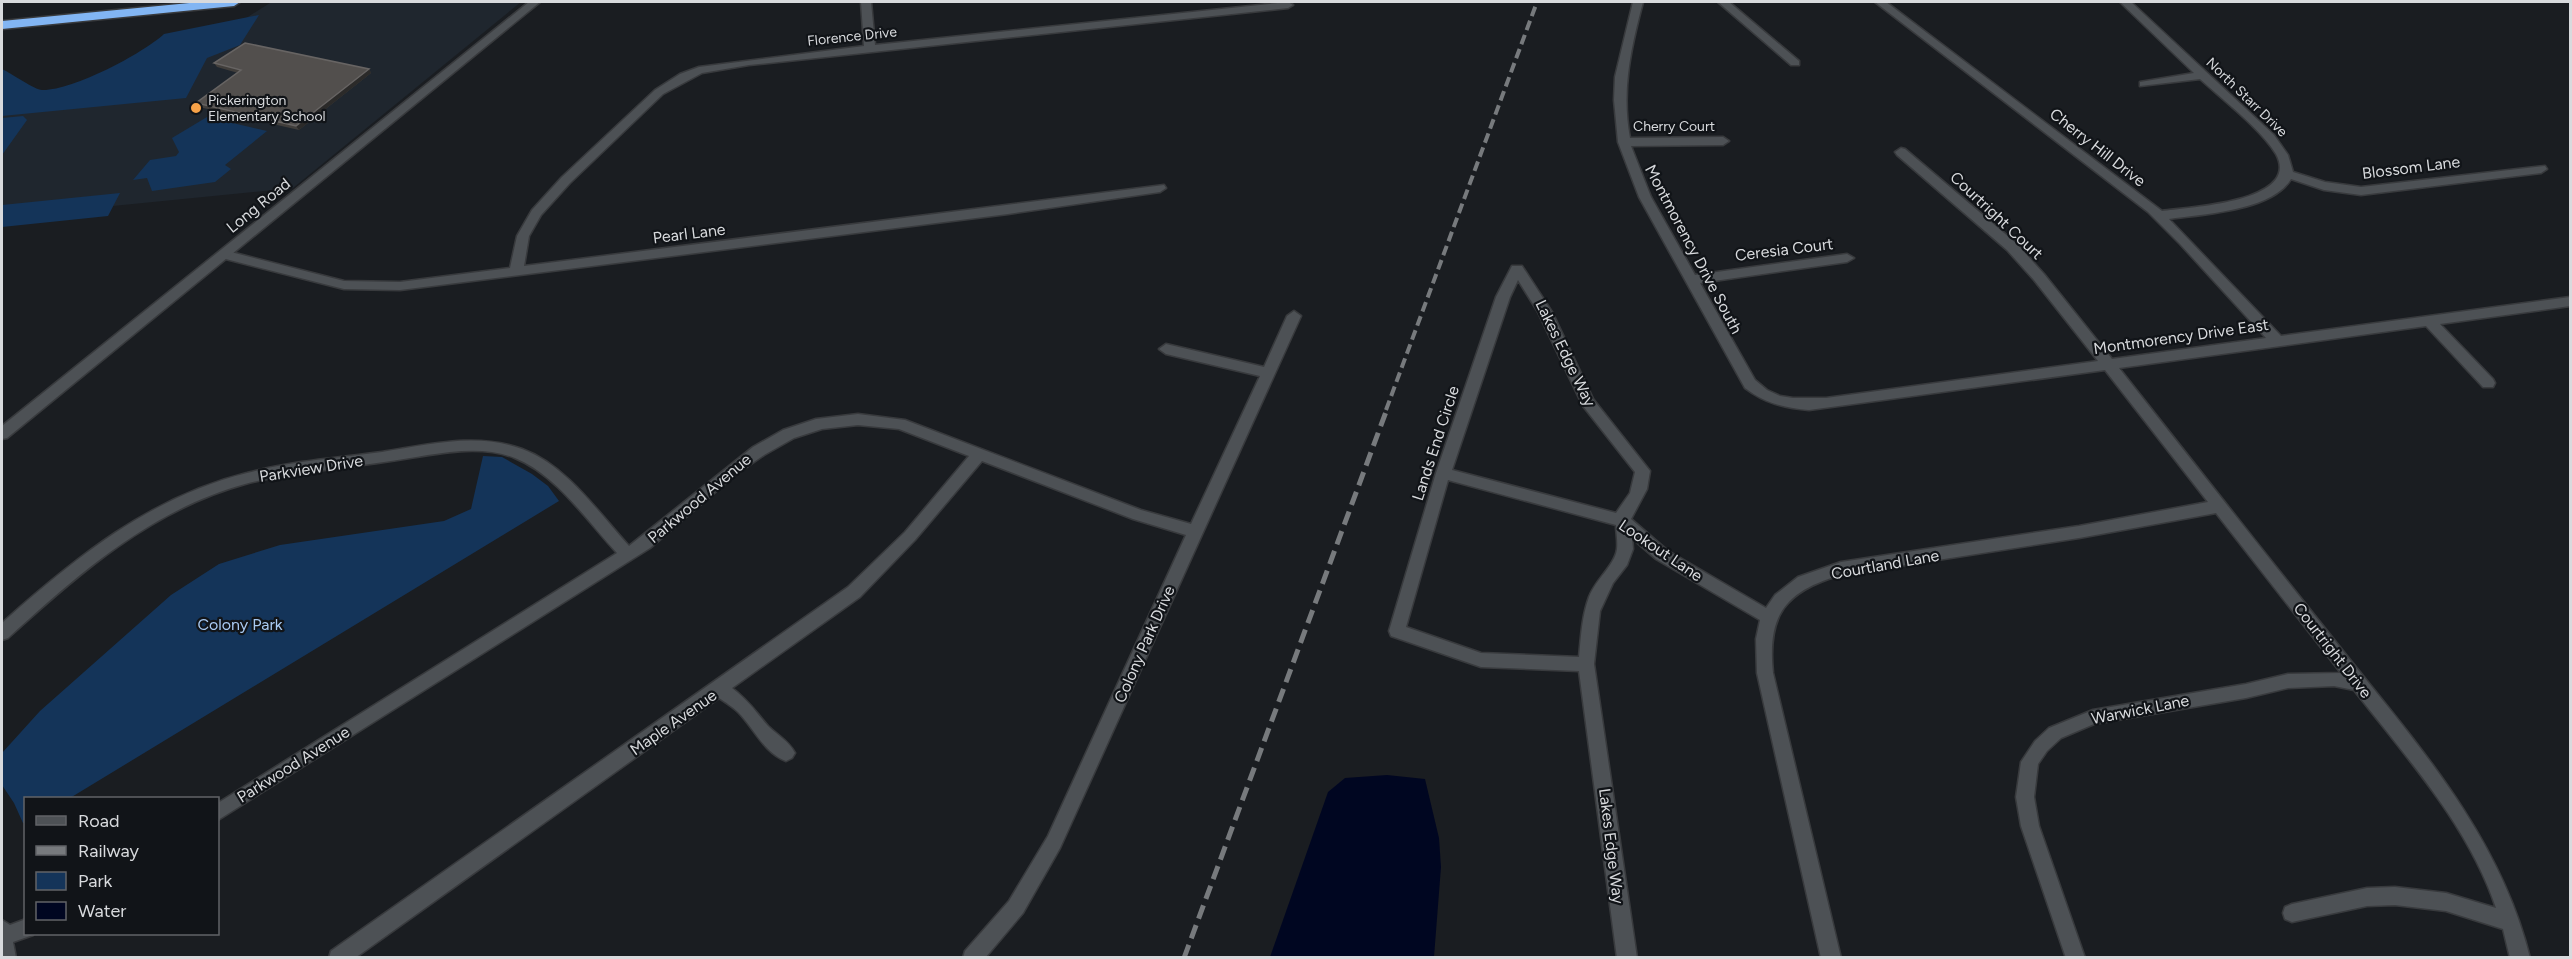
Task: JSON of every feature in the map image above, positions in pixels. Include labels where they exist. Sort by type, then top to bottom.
[{"type":"highway","points":[[2,16],[156,2]]},
{"type":"highway","points":[[2,25],[234,2]]},
{"type":"street","name":"Long Road","points":[[2,434],[535,2]]},
{"type":"street","points":[[866,2],[870,49]]},
{"type":"street","name":"Montmorency Drive South","points":[[1638,2],[1618,85],[1624,142],[1636,180],[1750,384],[1770,400],[1797,403]]},
{"type":"street","points":[[1723,2],[1795,63]]},
{"type":"street","name":"Cherry Hill Drive","points":[[1880,2],[2159,216],[2277,341]]},
{"type":"street","name":"North Starr Drive","points":[[2125,2],[2270,138],[2285,159],[2287,174]]},
{"type":"street","name":"Florence Drive","points":[[516,272],[524,236],[545,201],[670,83],[699,70],[870,49],[1288,5]]},
{"type":"street","points":[[2144,84],[2202,75]]},
{"type":"street","name":"Cherry Court","points":[[1624,142],[1723,141]]},
{"type":"street","name":"Courtright Court","points":[[1901,152],[2012,247],[2109,364]]},
{"type":"street","name":"Blossom Lane","points":[[2287,174],[2324,186],[2361,191],[2541,169]]},
{"type":"street","points":[[2159,216],[2256,198],[2281,185],[2287,174]]},
{"type":"street","name":"Pearl Lane","points":[[223,254],[318,279],[362,286],[400,286],[1160,188]]},
{"type":"street","name":"Ceresia Court","points":[[1691,280],[1755,269],[1847,258]]},
{"type":"street","name":"Lands End Circle","points":[[1517,268],[1503,297],[1443,473],[1397,632],[1481,660],[1586,664]]},
{"type":"street","name":"Lakes Edge Way","points":[[1517,268],[1543,305],[1581,390],[1605,430],[1643,471],[1641,487],[1634,501],[1623,514],[1625,549],[1619,565],[1607,578],[1598,594],[1592,611],[1586,664],[1627,957]]},
{"type":"street","name":"Montmorency Drive East","points":[[1797,403],[1866,399],[2571,301]]},
{"type":"street","name":"Colony Park Drive","points":[[972,957],[1016,907],[1054,842],[1294,316]]},
{"type":"street","points":[[2428,320],[2488,383]]},
{"type":"street","points":[[1166,349],[1268,373]]},
{"type":"street","name":"Courtright Drive","points":[[2109,364],[2452,804],[2480,851],[2510,922],[2520,957]]},
{"type":"street","name":"Parkwood Avenue","points":[[219,811],[627,554],[680,516],[747,456],[798,429],[840,420],[881,420],[917,430],[1138,514],[1195,531]]},
{"type":"street","name":"Parkview Drive","points":[[2,633],[105,544],[149,517],[195,495],[259,475],[441,448],[502,448],[534,460],[557,480],[627,554]]},
{"type":"street","name":"Maple Avenue","points":[[338,957],[720,689],[854,592],[910,536],[979,454]]},
{"type":"street","name":"Lookout Lane","points":[[1443,473],[1623,521],[1662,555],[1768,617]]},
{"type":"street","name":"Courtland Lane","points":[[1831,957],[1765,673],[1763,634],[1768,617],[1777,602],[1791,589],[1826,574],[2219,506]]},
{"type":"street","name":"Warwick Lane","points":[[2076,957],[2030,826],[2025,797],[2031,762],[2041,746],[2055,733],[2093,717],[2246,691],[2288,681],[2334,679],[2360,684]]},
{"type":"street","points":[[720,689],[744,707],[762,731],[786,753]]},
{"type":"street","points":[[2292,913],[2377,896],[2401,896],[2456,905],[2510,922]]},
{"type":"street","points":[[6,957],[2,933],[24,928]]},
{"type":"shaded area","name":"Pickerington Elementary School","points":[[521,2],[293,188],[2,217],[2,104],[119,87],[222,33],[270,3]]},
{"type":"green space","points":[[259,15],[240,45],[207,58],[186,98],[2,116],[2,69],[39,89],[55,89],[88,78],[124,61],[164,34]]},
{"type":"green space","points":[[23,116],[27,120],[2,155],[2,118]]},
{"type":"green space","points":[[207,117],[267,131],[225,165],[231,169],[215,182],[152,191],[147,178],[133,180],[150,160],[176,156],[179,152],[172,138]]},
{"type":"green space","points":[[120,193],[108,216],[2,227],[2,205]]},
{"type":"green space","name":"Colony Park","points":[[483,456],[502,457],[532,474],[548,486],[559,501],[72,797],[24,797],[23,823],[2,785],[2,753],[40,711],[171,595],[219,564],[280,545],[444,521],[471,509]]},
{"type":"water","points":[[1387,775],[1425,779],[1439,838],[1441,867],[1434,957],[1270,957],[1328,792],[1345,778]]},
{"type":"building","name":"Pickerington Elementary School","points":[[245,43],[369,69],[296,126],[196,103],[241,70],[214,63]]},
{"type":"railway","points":[[1386,410],[1537,2]]},
{"type":"railway","points":[[1184,958],[1387,409]]},
{"type":"place","name":"Pickerington Elementary School","points":[[196,108]]}]
